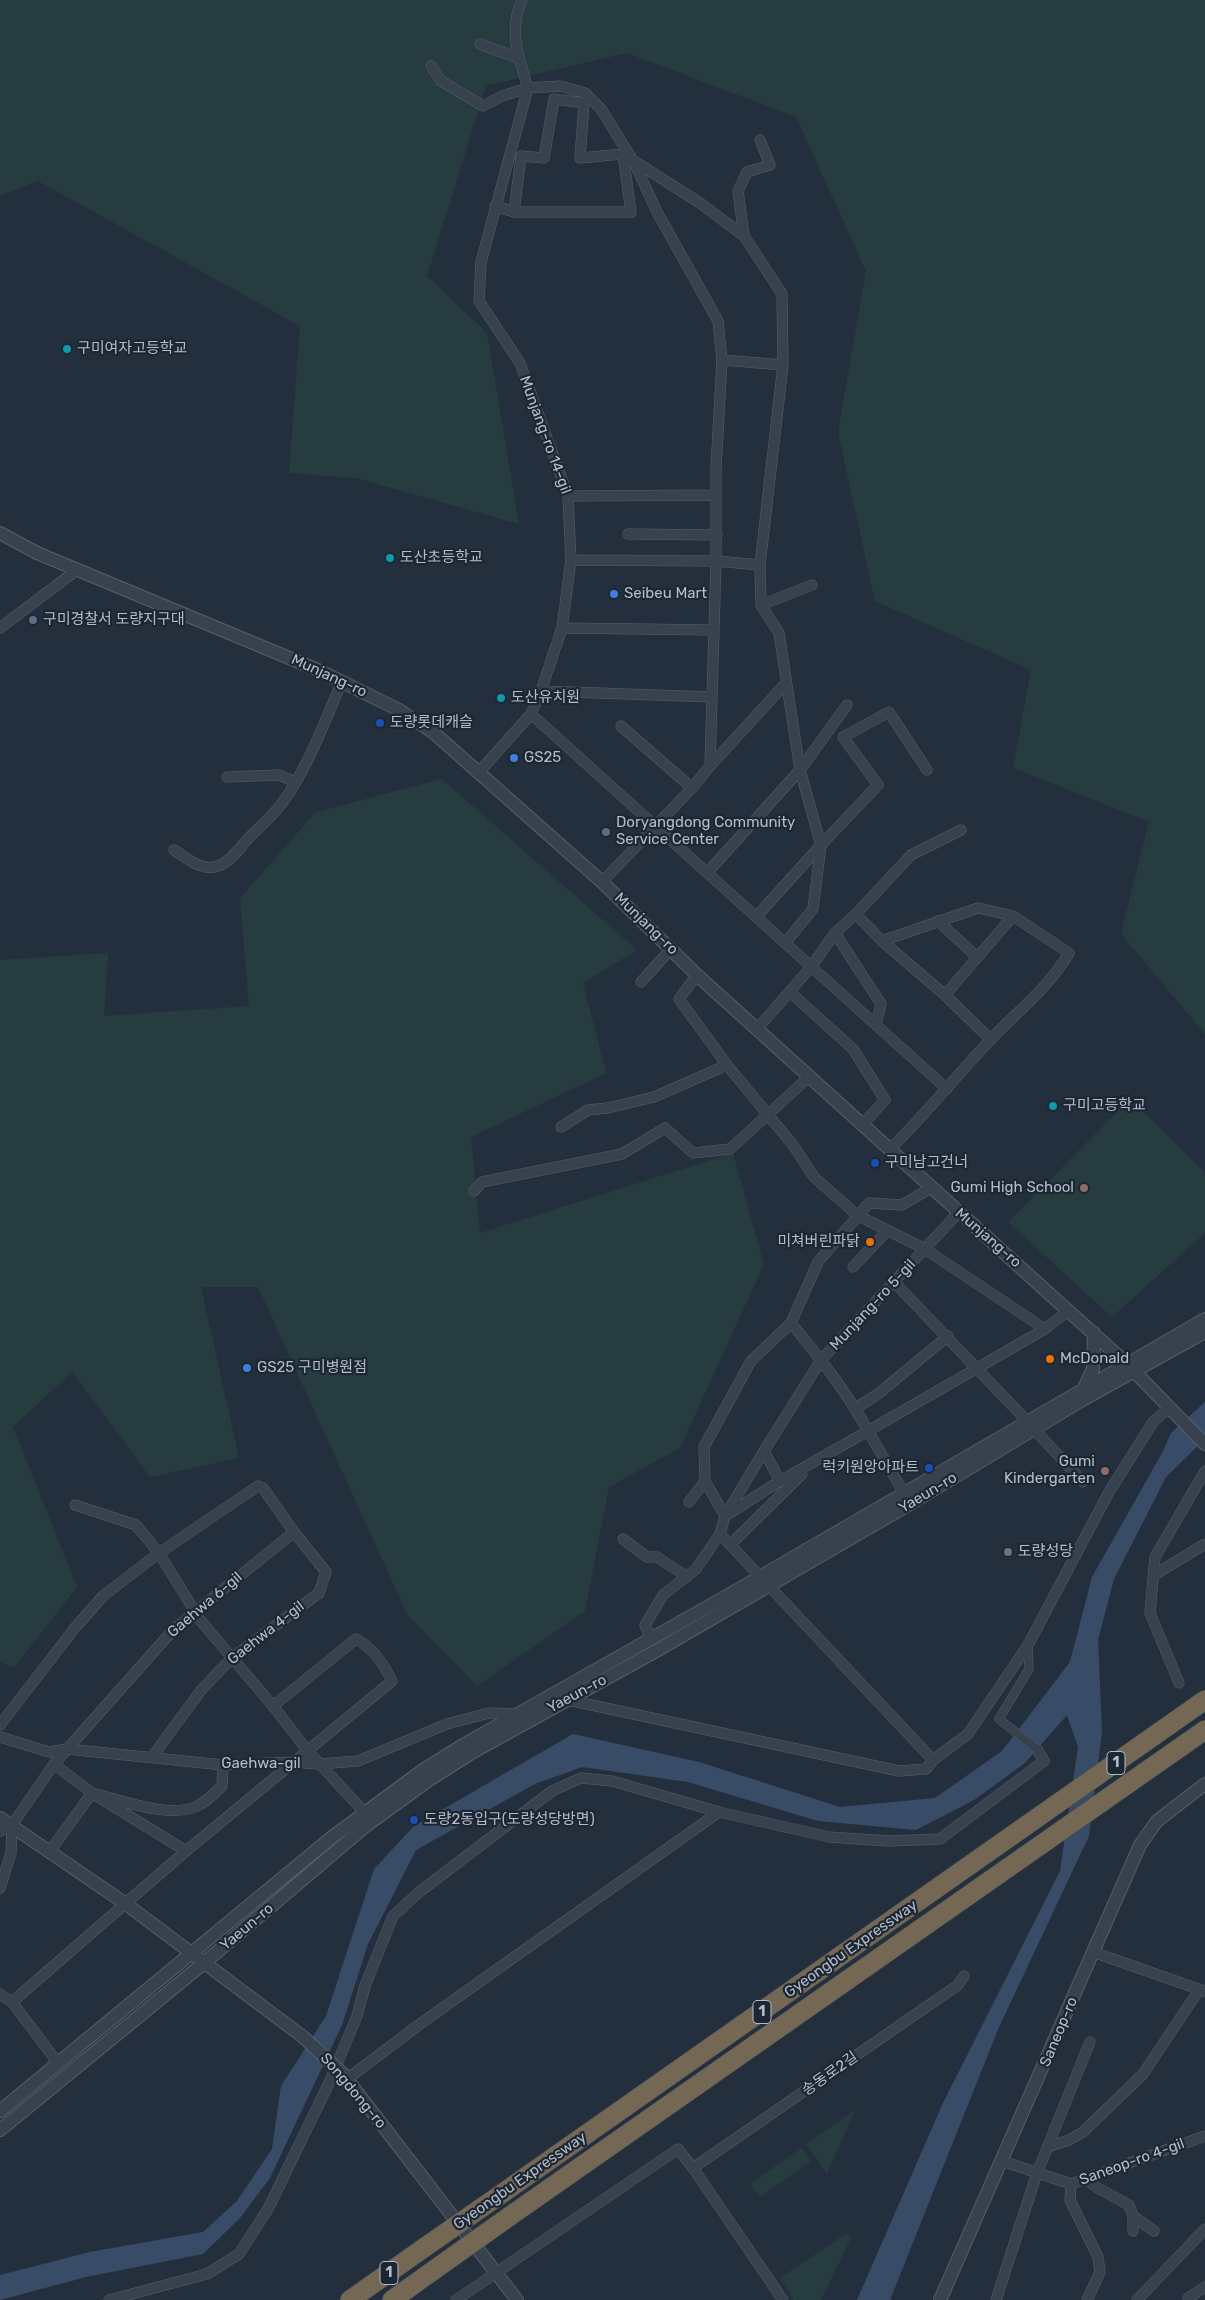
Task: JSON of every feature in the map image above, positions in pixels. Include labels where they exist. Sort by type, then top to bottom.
[{"type":"highway","name":"Gyeongbu Expressway","points":[[350,2300],[1205,1700]]},
{"type":"highway","name":"Gyeongbu Expressway","points":[[392,2300],[1205,1730]]},
{"type":"street","points":[[522,0],[514,26],[518,58],[528,88]]},
{"type":"street","points":[[480,44],[518,58]]},
{"type":"street","points":[[431,66],[441,81],[483,106],[502,96],[528,88],[560,86],[586,93],[601,109],[635,164],[657,212],[718,321],[722,360],[716,495],[717,535],[710,766]]},
{"type":"street","name":"Munjang-ro 14-gil","points":[[479,772],[530,714],[541,691],[562,628],[571,560],[568,496],[520,363],[479,301],[480,262],[528,88]]},
{"type":"street","points":[[514,212],[521,156],[544,158],[554,99],[584,103],[580,158],[623,154],[635,164],[700,203],[744,236],[782,294],[783,365],[760,565],[761,605],[780,633],[800,770],[821,845],[813,909],[785,943]]},
{"type":"street","points":[[744,236],[738,191],[747,172],[770,165],[760,140]]},
{"type":"street","points":[[495,206],[514,212],[631,212],[623,154]]},
{"type":"street","points":[[722,360],[783,365]]},
{"type":"street","points":[[568,496],[716,495]]},
{"type":"street","name":"Munjang-ro","points":[[0,533],[37,553],[283,654],[399,710],[434,733],[602,882],[697,975],[1131,1367],[1205,1444]]},
{"type":"street","points":[[628,534],[717,535]]},
{"type":"street","points":[[571,560],[716,561],[760,565]]},
{"type":"street","points":[[0,628],[78,569]]},
{"type":"street","points":[[761,605],[812,585]]},
{"type":"street","points":[[562,628],[713,630]]},
{"type":"street","points":[[174,850],[199,866],[219,866],[229,858],[282,803],[314,748],[342,682]]},
{"type":"street","points":[[602,882],[692,788],[786,683]]},
{"type":"street","points":[[541,691],[712,697]]},
{"type":"street","points":[[707,873],[800,770],[847,705]]},
{"type":"street","points":[[843,737],[889,712],[927,770]]},
{"type":"street","points":[[530,714],[946,1089]]},
{"type":"street","points":[[756,917],[878,785],[835,723]]},
{"type":"street","points":[[621,726],[692,788]]},
{"type":"street","points":[[227,777],[279,775],[295,782]]},
{"type":"street","points":[[757,1029],[790,992],[835,933],[856,914],[911,856],[961,830]]},
{"type":"street","points":[[882,941],[978,908],[1013,916],[1069,953],[1059,970],[890,1149]]},
{"type":"street","points":[[856,914],[882,941],[946,996],[991,1040]]},
{"type":"street","points":[[946,996],[977,956],[1013,916]]},
{"type":"street","points":[[938,921],[977,956]]},
{"type":"street","points":[[835,933],[881,1004],[876,1026]]},
{"type":"street","points":[[641,982],[672,949]]},
{"type":"street","points":[[697,975],[679,999],[727,1065],[769,1115],[814,1177],[857,1215],[925,1249],[1045,1329]]},
{"type":"street","points":[[790,992],[853,1049],[884,1100],[863,1124]]},
{"type":"street","points":[[561,1126],[588,1110],[608,1108],[654,1097],[727,1065]]},
{"type":"street","points":[[474,1191],[482,1182],[622,1154],[665,1128],[692,1153],[730,1149],[810,1076]]},
{"type":"street","points":[[931,1188],[902,1205],[869,1203],[818,1262],[791,1323],[751,1361],[704,1447],[705,1481],[725,1516],[780,1481],[810,1466],[1045,1329],[1069,1310]]},
{"type":"street","name":"Munjang-ro 5-gil","points":[[651,1638],[645,1625],[663,1595],[696,1569],[720,1534],[725,1516],[821,1360],[959,1212]]},
{"type":"street","points":[[853,1266],[888,1230]]},
{"type":"street","points":[[894,1282],[948,1336],[1083,1482]]},
{"type":"street","name":"Yaeun-ro","points":[[0,2130],[204,1963],[367,1825],[473,1752],[568,1700],[763,1582],[1131,1367],[1205,1319]]},
{"type":"street","points":[[791,1323],[856,1408],[904,1493]]},
{"type":"street","name":"Yaeun-ro","points":[[0,2111],[365,1813],[423,1770],[516,1714],[651,1638],[763,1582],[904,1493],[1031,1425],[1083,1389],[1205,1332]]},
{"type":"street","points":[[1083,1389],[1093,1369],[1094,1333]]},
{"type":"street","points":[[856,1408],[878,1394],[948,1336]]},
{"type":"street","points":[[568,1700],[899,1771],[926,1769],[932,1760],[968,1734],[1028,1646],[1109,1492],[1153,1422],[1170,1407]]},
{"type":"street","points":[[764,1451],[780,1481]]},
{"type":"street","points":[[730,1545],[810,1466]]},
{"type":"street","points":[[1179,1683],[1150,1613],[1156,1557],[1205,1471]]},
{"type":"street","points":[[689,1502],[705,1481]]},
{"type":"street","points":[[0,1725],[74,1629],[104,1596],[159,1553],[261,1487],[294,1532]]},
{"type":"street","points":[[75,1505],[136,1525],[159,1553],[194,1612],[273,1706],[307,1750],[365,1813]]},
{"type":"street","name":"Gaehwa 6-gil","points":[[67,1749],[173,1630],[294,1532]]},
{"type":"street","name":"Gaehwa 4-gil","points":[[152,1757],[202,1689],[232,1658],[319,1593],[326,1572],[294,1532]]},
{"type":"street","points":[[720,1534],[932,1760]]},
{"type":"street","points":[[623,1538],[647,1557],[657,1557],[687,1577]]},
{"type":"street","points":[[1154,1575],[1205,1544]]},
{"type":"street","points":[[12,2002],[186,1851],[392,1681],[386,1667],[366,1645],[356,1639],[273,1706]]},
{"type":"street","points":[[109,2300],[207,2274],[239,2254],[268,2209],[330,2081],[357,2016],[364,1986],[393,1916],[418,1893],[552,1791],[581,1778],[612,1781],[719,1812],[829,1837],[889,1841],[940,1838],[1044,1761],[1038,1749],[999,1719],[1028,1669],[1028,1646]]},
{"type":"street","name":"Gaehwa-gil","points":[[0,1737],[49,1752],[67,1749],[223,1765],[293,1762],[319,1764],[358,1761],[447,1724],[489,1713],[516,1714]]},
{"type":"street","points":[[0,1831],[12,1824],[54,1764],[67,1749]]},
{"type":"street","points":[[54,1764],[92,1794],[186,1851]]},
{"type":"street","points":[[92,1794],[170,1812],[183,1811],[196,1807],[222,1786],[223,1765]]},
{"type":"street","name":"Saneop-ro","points":[[940,2300],[1148,1830],[1168,1811],[1205,1784]]},
{"type":"street","points":[[50,1851],[92,1794]]},
{"type":"street","points":[[345,2076],[719,1812]]},
{"type":"street","name":"Songdong-ro","points":[[0,1818],[12,1824],[126,1904],[192,1953],[302,2036],[345,2076],[517,2300]]},
{"type":"street","points":[[0,1888],[11,1853],[12,1824]]},
{"type":"street","points":[[1048,2147],[1069,2140],[1083,2132],[1143,2074],[1202,1991],[1093,1952]]},
{"type":"street","name":"송동로2길","points":[[693,2168],[958,1985],[964,1976]]},
{"type":"street","points":[[0,1994],[12,2002],[58,2063]]},
{"type":"street","points":[[996,2300],[1037,2173],[1090,2042]]},
{"type":"street","name":"Saneop-ro 4-gil","points":[[1002,2161],[1071,2184],[1205,2136]]},
{"type":"street","points":[[456,2300],[678,2149],[783,2300]]},
{"type":"street","points":[[1086,2179],[1096,2187],[1129,2205],[1133,2216],[1133,2231]]},
{"type":"street","points":[[1071,2184],[1070,2200],[1098,2257],[1100,2272],[1087,2300]]},
{"type":"street","points":[[1133,2216],[1154,2231]]},
{"type":"street","points":[[1137,2300],[1205,2229]]},
{"type":"street","points":[[1188,2298],[1205,2287]]},
{"type":"green space","points":[[0,0],[1205,0],[1205,1034],[1121,934],[1149,822],[1013,768],[1031,670],[875,601],[838,432],[866,271],[796,117],[627,53],[486,86],[427,276],[487,333],[519,524],[356,478],[289,473],[300,326],[38,181],[0,196]]},
{"type":"green space","points":[[442,779],[637,950],[583,983],[606,1073],[471,1137],[480,1233],[733,1153],[764,1264],[680,1448],[609,1487],[585,1611],[477,1686],[407,1614],[258,1287],[201,1287],[239,1458],[150,1477],[72,1372],[13,1427],[77,1587],[14,1668],[0,1662],[0,960],[108,953],[104,1016],[249,1006],[240,898],[316,812]]},
{"type":"green space","points":[[1130,1099],[1205,1173],[1205,1233],[1112,1317],[1008,1222]]},
{"type":"green space","points":[[855,2110],[827,2174],[806,2144]]},
{"type":"green space","points":[[801,2148],[811,2161],[760,2197],[750,2184]]},
{"type":"green space","points":[[847,2233],[851,2238],[821,2300],[794,2300],[780,2278]]},
{"type":"water","points":[[1205,1402],[1205,1439],[1166,1477],[1114,1579],[1098,1640],[1102,1732],[1089,1836],[999,2027],[890,2300],[857,2300],[943,2103],[1060,1871],[1078,1747],[1067,1715],[1025,1763],[974,1800],[916,1830],[818,1821],[688,1782],[582,1767],[535,1784],[416,1850],[368,1944],[342,2025],[270,2178],[240,2218],[203,2254],[86,2277],[0,2300],[0,2275],[90,2252],[203,2232],[237,2201],[272,2149],[281,2086],[326,2016],[374,1869],[414,1826],[573,1734],[699,1762],[840,1807],[935,1798],[1002,1751],[1070,1662],[1092,1577],[1162,1453],[1171,1433]]},
{"type":"place","name":"구미여자고등학교","points":[[67,349]]},
{"type":"place","name":"도산초등학교","points":[[390,558]]},
{"type":"place","name":"Seibeu Mart","points":[[614,594]]},
{"type":"place","name":"구미경찰서 도량지구대","points":[[33,620]]},
{"type":"place","name":"도산유치원","points":[[501,698]]},
{"type":"place","name":"도량롯데캐슬","points":[[380,723]]},
{"type":"place","name":"GS25","points":[[514,758]]},
{"type":"place","name":"Doryangdong Community Service Center","points":[[606,832]]},
{"type":"place","name":"구미고등학교","points":[[1053,1106]]},
{"type":"place","name":"구미남고건너","points":[[875,1163]]},
{"type":"place","name":"Gumi High School","points":[[1084,1188]]},
{"type":"place","name":"미쳐버린파닭","points":[[870,1242]]},
{"type":"place","name":"McDonald","points":[[1050,1359]]},
{"type":"place","name":"GS25 구미병원점","points":[[247,1368]]},
{"type":"place","name":"럭키원앙아파트","points":[[929,1468]]},
{"type":"place","name":"Gumi Kindergarten","points":[[1105,1471]]},
{"type":"place","name":"도량성당","points":[[1008,1552]]},
{"type":"place","name":"도량2동입구(도량성당방면)","points":[[414,1820]]}]
